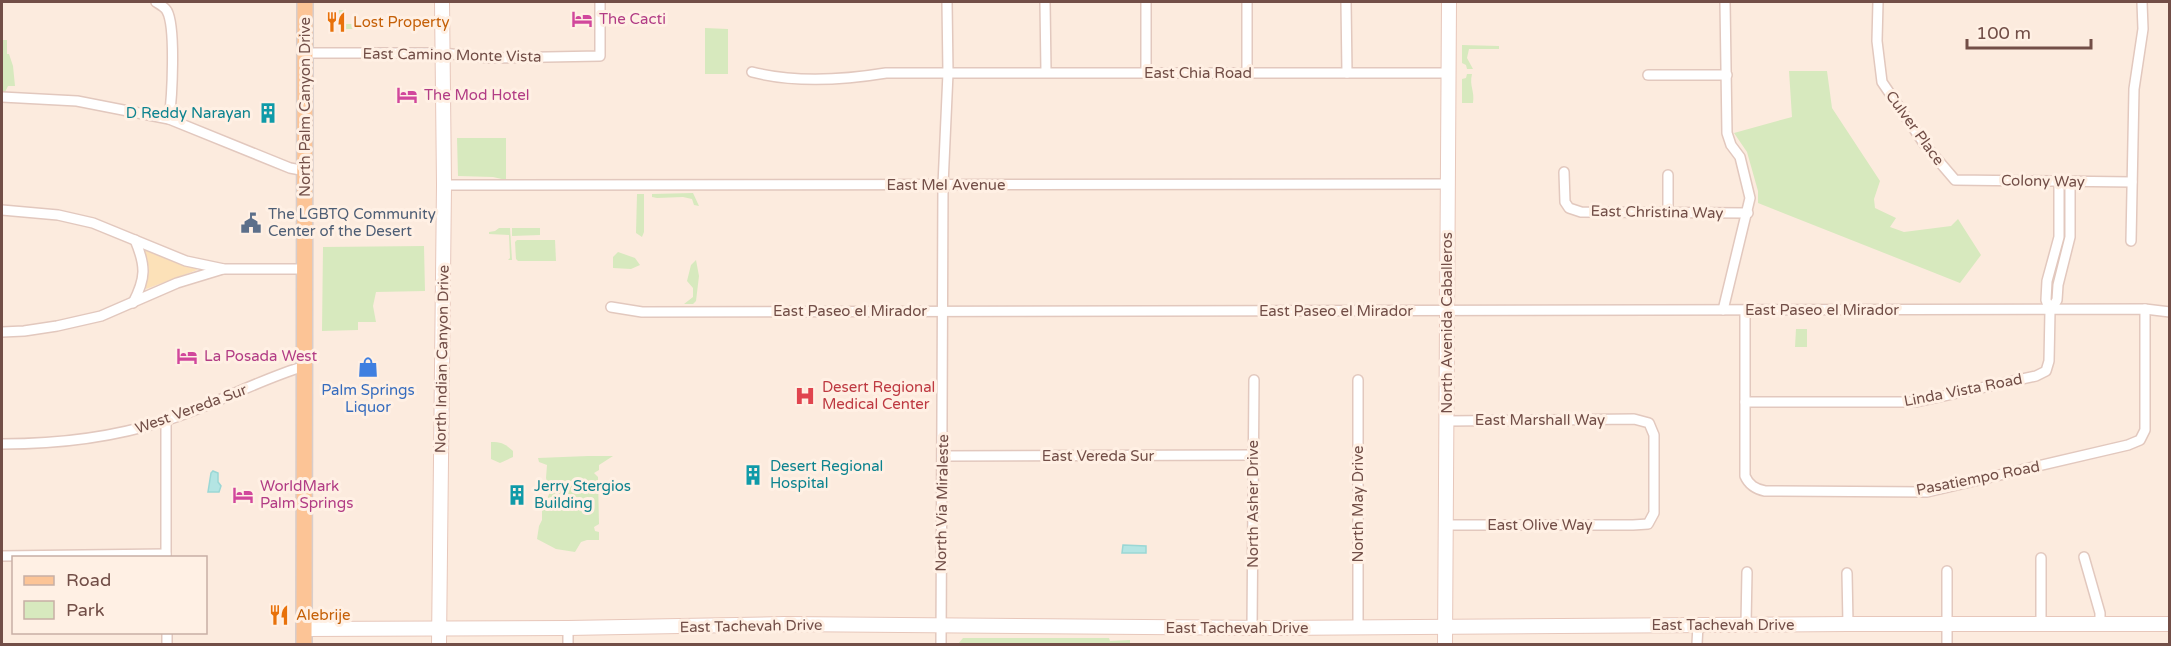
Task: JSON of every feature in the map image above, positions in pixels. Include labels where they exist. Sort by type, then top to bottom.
[{"type":"main road","name":"North Palm Canyon Drive","points":[[304,637],[305,2]]},
{"type":"street","points":[[156,2],[166,10],[171,26],[172,101],[169,119]]},
{"type":"street","name":"North Indian Canyon Drive","points":[[439,645],[444,185],[442,2]]},
{"type":"street","name":"East Camino Monte Vista","points":[[305,53],[442,53],[489,58],[600,56],[600,2]]},
{"type":"street","name":"North Via Miraleste","points":[[941,645],[947,2]]},
{"type":"street","points":[[1045,2],[1046,72]]},
{"type":"street","points":[[1146,2],[1146,72]]},
{"type":"street","points":[[1246,2],[1247,73]]},
{"type":"street","points":[[1346,2],[1347,73]]},
{"type":"street","name":"North Avenida Caballeros","points":[[1445,645],[1449,2]]},
{"type":"street","points":[[1723,310],[1750,198],[1740,157],[1731,145],[1727,132],[1725,2]]},
{"type":"street","name":"Culver Place","points":[[1878,2],[1877,41],[1882,82],[1925,145],[1955,180]]},
{"type":"street","points":[[2132,242],[2134,89],[2143,29],[2142,2]]},
{"type":"street","name":"East Chia Road","points":[[752,72],[776,78],[849,78],[886,73],[1448,73]]},
{"type":"street","points":[[1648,75],[1727,75]]},
{"type":"street","points":[[2,98],[77,101],[169,119],[290,168],[306,171]]},
{"type":"street","name":"East Christina Way","points":[[1564,172],[1565,202],[1569,208],[1581,212],[1748,213]]},
{"type":"street","points":[[1668,175],[1668,213]]},
{"type":"street","name":"Colony Way","points":[[1955,180],[2132,182]]},
{"type":"street","points":[[2050,311],[2046,300],[2047,281],[2059,237],[2059,182]]},
{"type":"street","points":[[2050,311],[2057,300],[2058,285],[2070,237],[2070,182]]},
{"type":"street","name":"East Mel Avenue","points":[[444,185],[1448,184]]},
{"type":"street","points":[[2,210],[58,215],[93,223],[186,261],[224,269],[306,269]]},
{"type":"street","points":[[133,303],[141,288],[144,271],[142,255],[135,240]]},
{"type":"street","points":[[2,332],[57,326],[101,316],[177,283],[224,269]]},
{"type":"street","name":"East Paseo el Mirador","points":[[611,307],[642,312],[2050,311],[2145,309],[2169,312]]},
{"type":"street","name":"Pasatiempo Road","points":[[1745,310],[1744,476],[1748,483],[1765,491],[1928,492],[2128,445],[2140,440],[2145,430],[2145,309]]},
{"type":"street","name":"Linda Vista Road","points":[[1745,402],[1916,402],[2036,376],[2046,371],[2049,361],[2050,311]]},
{"type":"street","name":"West Vereda Sur","points":[[2,444],[80,441],[122,433],[166,421],[305,366]]},
{"type":"street","name":"North Asher Drive","points":[[1252,628],[1254,380]]},
{"type":"street","name":"North May Drive","points":[[1358,380],[1358,628]]},
{"type":"street","name":"East Marshall Way","points":[[1447,421],[1634,419],[1649,423],[1654,435],[1654,513],[1648,524],[1633,525]]},
{"type":"street","points":[[2,556],[166,556],[166,421]]},
{"type":"street","name":"East Vereda Sur","points":[[943,456],[1254,455]]},
{"type":"street","name":"East Olive Way","points":[[1446,525],[1633,525]]},
{"type":"street","points":[[2084,557],[2100,613],[2100,624]]},
{"type":"street","points":[[2041,558],[2041,624]]},
{"type":"street","points":[[1947,571],[1947,645]]},
{"type":"street","points":[[1746,624],[1747,572]]},
{"type":"street","points":[[1847,573],[1848,624]]},
{"type":"street","name":"East Tachevah Drive","points":[[304,637],[439,628],[688,627],[726,624],[1252,628],[1746,624],[2169,624]]},
{"type":"street","points":[[1697,645],[1698,625]]},
{"type":"street","points":[[568,628],[568,645]]},
{"type":"green space","points":[[339,10],[346,10],[346,24],[353,24],[353,29],[339,29]]},
{"type":"green space","points":[[705,28],[728,29],[728,74],[705,74]]},
{"type":"green space","points":[[2,40],[7,40],[7,54],[13,66],[15,86],[8,86],[5,92],[2,92]]},
{"type":"green space","points":[[1462,45],[1499,46],[1499,49],[1469,49],[1467,58],[1473,69],[1467,69],[1462,63]]},
{"type":"green space","points":[[1789,71],[1827,71],[1832,108],[1880,181],[1874,199],[1875,208],[1896,218],[1890,227],[1904,232],[1951,226],[1958,219],[1981,255],[1960,283],[1758,203],[1758,191],[1747,152],[1734,133],[1792,117]]},
{"type":"green space","points":[[1467,74],[1472,74],[1473,103],[1462,103],[1462,79],[1466,78]]},
{"type":"green space","points":[[457,138],[506,138],[506,180],[493,177],[458,176]]},
{"type":"green space","points":[[693,193],[699,206],[694,205],[692,199],[683,197],[652,197],[652,194]]},
{"type":"green space","points":[[637,194],[644,194],[642,237],[636,233]]},
{"type":"green space","points":[[499,228],[510,228],[512,260],[508,260],[510,258],[509,235],[489,234]]},
{"type":"green space","points":[[512,228],[540,228],[540,235],[512,236]]},
{"type":"green space","points":[[517,240],[555,240],[556,261],[518,261],[515,242]]},
{"type":"green space","points":[[424,246],[425,291],[376,292],[373,306],[376,322],[358,322],[358,330],[322,331],[323,247]]},
{"type":"green space","points":[[618,252],[635,258],[640,265],[631,269],[613,268],[613,257]]},
{"type":"green space","points":[[696,260],[699,276],[696,301],[693,304],[684,304],[693,297],[693,288],[687,281],[691,265]]},
{"type":"green space","points":[[1796,329],[1807,329],[1807,347],[1795,347]]},
{"type":"green space","points":[[491,442],[501,443],[508,447],[513,451],[513,457],[500,463],[491,459]]},
{"type":"green space","points":[[613,456],[599,465],[599,470],[594,473],[598,477],[599,524],[594,527],[595,531],[599,532],[599,540],[581,542],[575,552],[556,549],[537,539],[542,510],[550,492],[546,478],[547,465],[539,462],[538,458]]},
{"type":"green space","points":[[963,638],[1109,638],[1110,641],[1130,640],[1130,644],[958,644]]},
{"type":"sand","points":[[143,249],[196,268],[197,270],[146,289]]},
{"type":"water","points":[[213,471],[218,473],[218,482],[221,486],[219,492],[208,492]]},
{"type":"water","points":[[1123,545],[1146,546],[1146,553],[1122,553]]},
{"type":"place","name":"The Cacti","points":[[582,19]]},
{"type":"place","name":"Lost Property","points":[[336,22]]},
{"type":"place","name":"The Mod Hotel","points":[[407,95]]},
{"type":"place","name":"D Reddy Narayan","points":[[268,113]]},
{"type":"place","name":"The LGBTQ Community Center of the Desert","points":[[251,223]]},
{"type":"place","name":"La Posada West","points":[[187,356]]},
{"type":"place","name":"Palm Springs Liquor","points":[[368,367]]},
{"type":"place","name":"Desert Regional Medical Center","points":[[805,396]]},
{"type":"place","name":"Desert Regional Hospital","points":[[753,475]]},
{"type":"place","name":"WorldMark Palm Springs","points":[[243,495]]},
{"type":"place","name":"Jerry Stergios Building","points":[[517,495]]},
{"type":"place","name":"Alebrije","points":[[279,615]]}]
